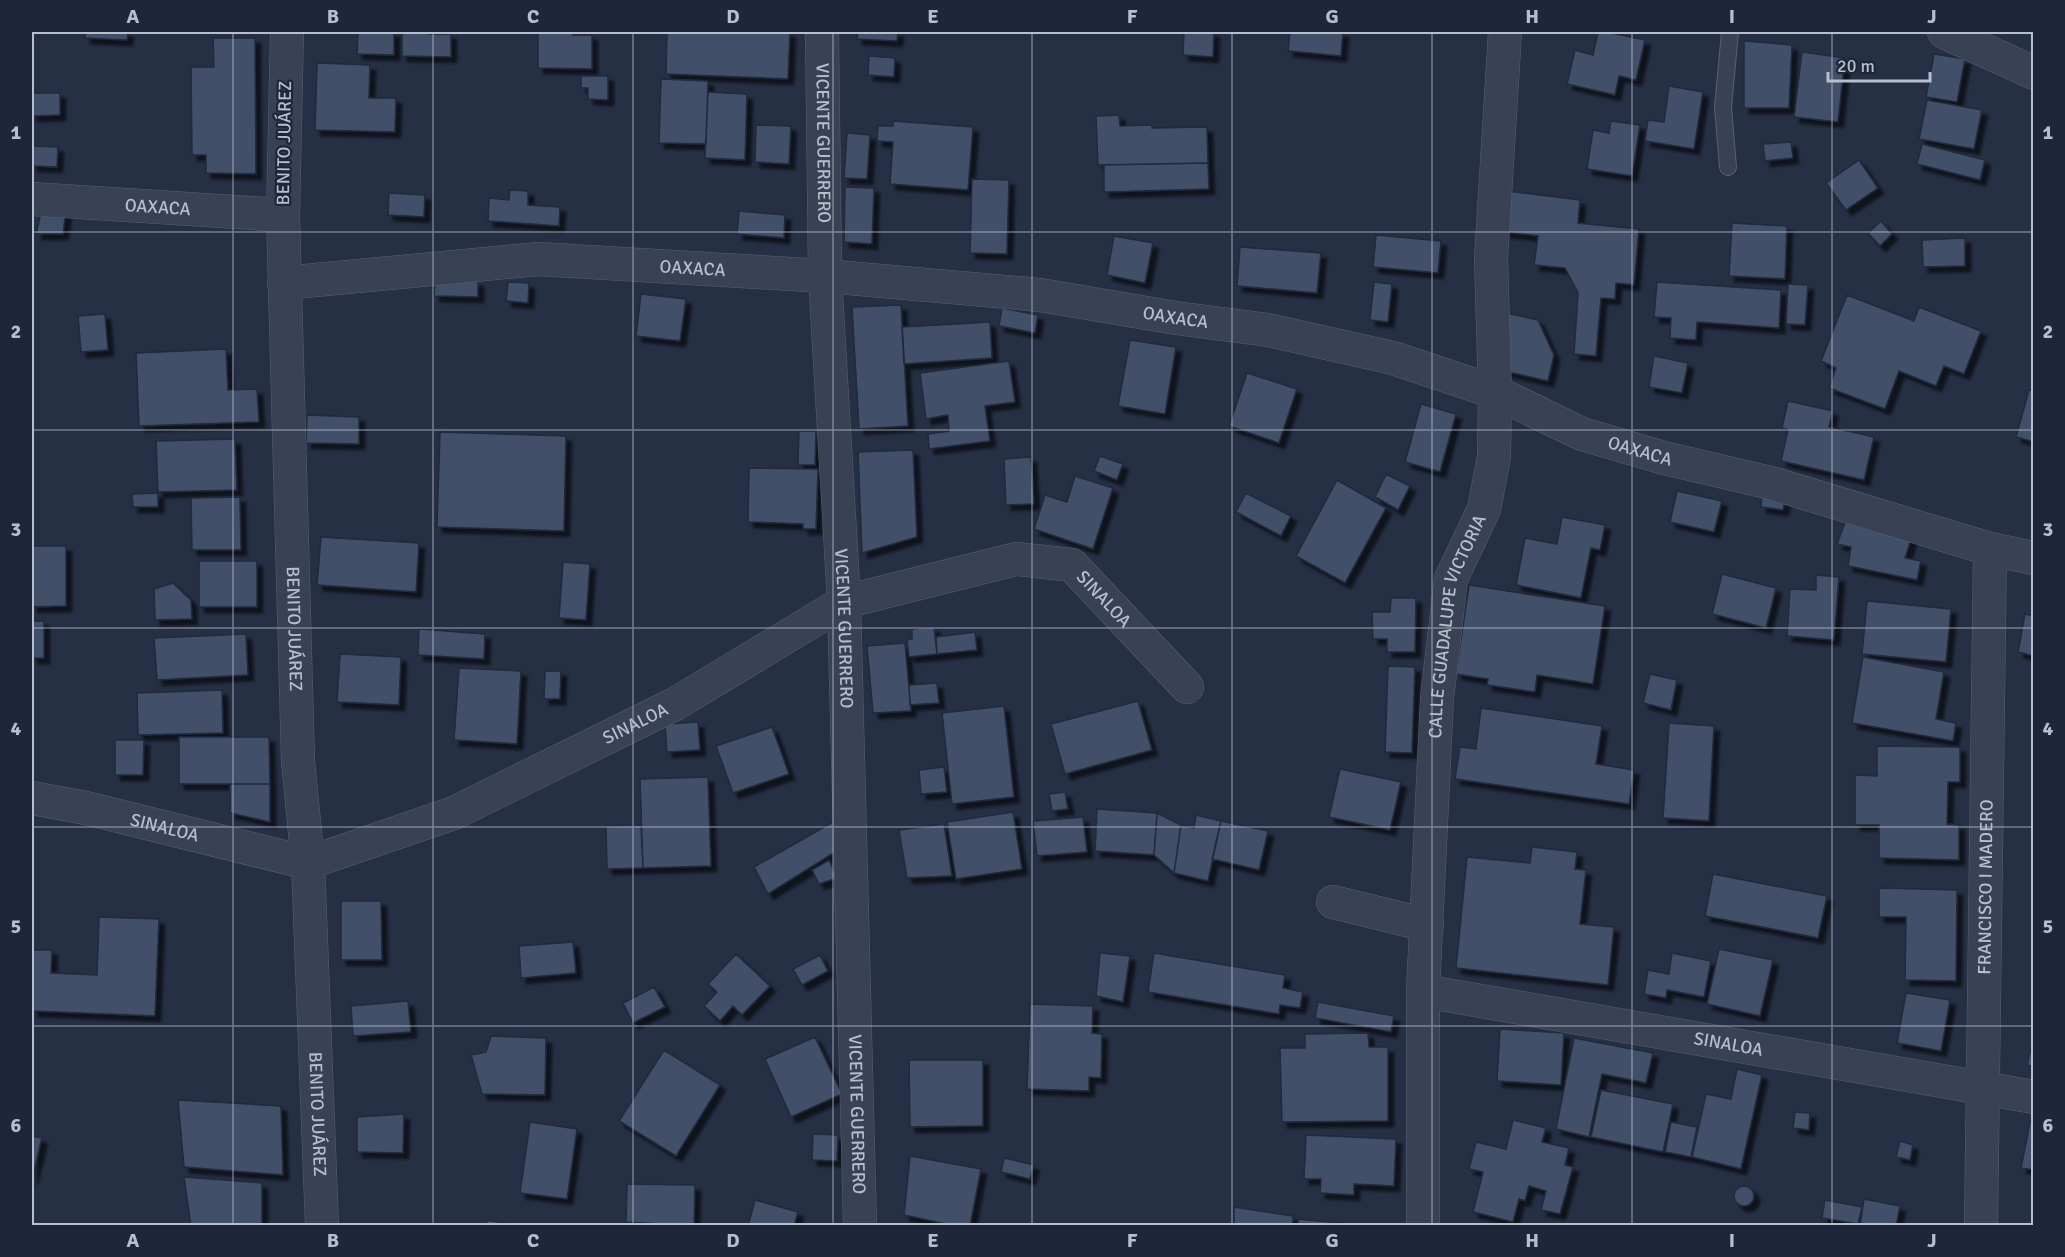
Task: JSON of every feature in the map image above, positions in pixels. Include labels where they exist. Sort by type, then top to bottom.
[{"type":"street","name":"BENITO JUÁREZ","points":[[287,32],[283,215],[284,283],[298,760],[308,863],[322,1226]]},
{"type":"street","name":"VICENTE GUERRERO","points":[[822,32],[825,276],[844,602],[860,1226]]},
{"type":"street","name":"CALLE GUADALUPE VICTORIA","points":[[1423,1226],[1423,991],[1437,698],[1451,579],[1484,509],[1494,457],[1491,259],[1505,32]]},
{"type":"street","points":[[1944,32],[2034,73]]},
{"type":"street","name":"OAXACA","points":[[32,199],[283,215]]},
{"type":"street","name":"OAXACA","points":[[284,283],[538,259],[825,276],[1040,295],[1176,318],[1268,330],[1393,358],[1494,392],[1582,434],[1664,458],[1771,483],[1990,549],[2034,558]]},
{"type":"street","name":"FRANCISCO I MADERO","points":[[1981,1226],[1990,549]]},
{"type":"street","name":"SINALOA","points":[[32,798],[86,808],[308,863],[454,813],[675,704],[844,602],[1016,559],[1072,566],[1187,687]]},
{"type":"street","points":[[1333,903],[1427,925]]},
{"type":"street","name":"SINALOA","points":[[1423,991],[2034,1097]]},
{"type":"lane","points":[[1728,167],[1724,107],[1730,32]]},
{"type":"building","points":[[86,32],[128,32],[127,40],[85,38]]},
{"type":"building","points":[[358,32],[394,32],[394,55],[357,54]]},
{"type":"building","points":[[402,32],[451,34],[451,57],[402,56]]},
{"type":"building","points":[[538,32],[573,32],[573,35],[592,35],[592,69],[538,68]]},
{"type":"building","points":[[667,32],[790,32],[788,79],[666,74]]},
{"type":"building","points":[[858,32],[898,32],[897,41],[857,39]]},
{"type":"building","points":[[1184,32],[1214,32],[1213,57],[1183,55]]},
{"type":"building","points":[[1290,32],[1343,32],[1341,56],[1288,51]]},
{"type":"building","points":[[1598,32],[1645,40],[1636,80],[1619,76],[1615,95],[1567,84],[1575,50],[1593,55]]},
{"type":"building","points":[[213,38],[255,38],[256,174],[206,173],[206,155],[192,155],[191,67],[214,67]]},
{"type":"building","points":[[1744,41],[1792,45],[1789,108],[1744,108]]},
{"type":"building","points":[[1802,52],[1845,58],[1838,122],[1794,117]]},
{"type":"building","points":[[1934,54],[1965,59],[1957,102],[1926,97]]},
{"type":"building","points":[[869,56],[895,58],[894,77],[868,75]]},
{"type":"building","points":[[317,63],[370,65],[369,98],[396,98],[395,132],[315,130]]},
{"type":"building","points":[[581,76],[608,76],[608,100],[588,99],[588,88],[581,88]]},
{"type":"building","points":[[661,79],[708,81],[706,144],[659,143]]},
{"type":"building","points":[[1669,86],[1703,92],[1694,149],[1645,141],[1648,120],[1664,122]]},
{"type":"building","points":[[708,92],[747,94],[745,160],[705,158]]},
{"type":"building","points":[[32,93],[60,93],[60,115],[32,116]]},
{"type":"building","points":[[1927,100],[1982,110],[1974,149],[1919,139]]},
{"type":"building","points":[[1119,115],[1120,126],[1207,127],[1208,163],[1098,165],[1096,116]]},
{"type":"building","points":[[893,121],[973,127],[968,190],[890,184],[893,142],[877,141],[878,126],[893,126]]},
{"type":"building","points":[[1611,121],[1640,125],[1632,176],[1587,169],[1593,130],[1609,133]]},
{"type":"building","points":[[756,125],[791,126],[789,164],[755,162]]},
{"type":"building","points":[[847,133],[870,135],[867,179],[844,178]]},
{"type":"building","points":[[1791,142],[1793,158],[1765,161],[1763,144]]},
{"type":"building","points":[[1922,144],[1985,160],[1980,180],[1917,164]]},
{"type":"building","points":[[32,146],[58,147],[57,167],[32,166]]},
{"type":"building","points":[[1859,160],[1878,188],[1846,210],[1826,183]]},
{"type":"building","points":[[1208,163],[1209,189],[1104,192],[1104,165]]},
{"type":"building","points":[[972,179],[1009,180],[1007,254],[970,253]]},
{"type":"building","points":[[845,187],[874,188],[872,244],[844,242]]},
{"type":"building","points":[[510,190],[528,191],[528,205],[560,207],[559,226],[488,221],[489,198],[509,200]]},
{"type":"building","points":[[1507,191],[1580,200],[1578,223],[1639,229],[1634,285],[1616,283],[1615,299],[1601,298],[1596,356],[1574,354],[1578,293],[1565,268],[1534,265],[1538,236],[1503,232]]},
{"type":"building","points":[[389,193],[425,195],[424,217],[388,215]]},
{"type":"building","points":[[42,208],[66,210],[63,234],[36,234]]},
{"type":"building","points":[[739,211],[785,215],[784,238],[737,234]]},
{"type":"building","points":[[1881,221],[1892,234],[1880,246],[1868,233]]},
{"type":"building","points":[[1732,223],[1787,226],[1785,279],[1729,276]]},
{"type":"building","points":[[1376,235],[1441,241],[1438,273],[1373,267]]},
{"type":"building","points":[[1114,236],[1153,243],[1145,283],[1107,275]]},
{"type":"building","points":[[1965,238],[1965,266],[1923,267],[1922,240]]},
{"type":"building","points":[[1240,247],[1321,253],[1317,293],[1237,286]]},
{"type":"building","points":[[435,281],[478,281],[478,297],[434,296]]},
{"type":"building","points":[[508,282],[529,283],[528,303],[506,301]]},
{"type":"building","points":[[1374,282],[1392,284],[1388,322],[1370,320]]},
{"type":"building","points":[[1657,282],[1781,290],[1779,328],[1697,322],[1696,340],[1670,338],[1671,318],[1654,317]]},
{"type":"building","points":[[1788,284],[1808,285],[1805,325],[1786,324]]},
{"type":"building","points":[[641,294],[686,299],[680,341],[636,336]]},
{"type":"building","points":[[1847,295],[1914,321],[1919,307],[1981,331],[1964,374],[1944,366],[1936,386],[1899,371],[1885,409],[1829,388],[1836,368],[1821,361]]},
{"type":"building","points":[[901,305],[908,426],[859,429],[852,307]]},
{"type":"building","points":[[1002,308],[1038,315],[1035,333],[999,326]]},
{"type":"building","points":[[1502,312],[1538,320],[1554,355],[1548,381],[1490,368]]},
{"type":"building","points":[[105,314],[108,350],[81,352],[78,316]]},
{"type":"building","points":[[990,322],[992,358],[904,364],[902,327]]},
{"type":"building","points":[[1130,340],[1176,347],[1165,414],[1118,406]]},
{"type":"building","points":[[226,349],[228,390],[257,389],[259,422],[139,426],[136,353]]},
{"type":"building","points":[[1654,356],[1688,363],[1682,393],[1649,387]]},
{"type":"building","points":[[1009,361],[1015,402],[985,406],[990,441],[929,449],[928,434],[949,431],[948,415],[926,419],[920,373]]},
{"type":"building","points":[[1247,373],[1297,389],[1279,443],[1229,426]]},
{"type":"building","points":[[2029,390],[2034,391],[2034,442],[2016,437]]},
{"type":"building","points":[[1788,401],[1833,411],[1829,427],[1874,437],[1864,480],[1781,461],[1788,430],[1782,428]]},
{"type":"building","points":[[1421,404],[1456,414],[1440,472],[1405,462]]},
{"type":"building","points":[[307,415],[359,417],[359,444],[306,443]]},
{"type":"building","points":[[799,431],[816,431],[815,465],[798,465]]},
{"type":"building","points":[[440,432],[566,436],[564,531],[437,527]]},
{"type":"building","points":[[235,439],[237,490],[158,492],[156,441]]},
{"type":"building","points":[[913,450],[917,537],[862,553],[858,452]]},
{"type":"building","points":[[1100,456],[1123,464],[1117,480],[1094,471]]},
{"type":"building","points":[[1031,457],[1034,504],[1006,505],[1004,459]]},
{"type":"building","points":[[749,468],[818,469],[816,529],[803,529],[803,524],[748,522]]},
{"type":"building","points":[[1386,474],[1410,486],[1398,510],[1375,497]]},
{"type":"building","points":[[1075,476],[1113,488],[1093,549],[1034,529],[1045,495],[1067,502]]},
{"type":"building","points":[[1337,480],[1386,508],[1345,583],[1296,556]]},
{"type":"building","points":[[1677,491],[1722,501],[1714,532],[1670,522]]},
{"type":"building","points":[[158,493],[158,507],[133,507],[132,494]]},
{"type":"building","points":[[1246,493],[1291,516],[1281,536],[1236,512]]},
{"type":"building","points":[[1762,496],[1785,500],[1783,510],[1761,507]]},
{"type":"building","points":[[240,497],[241,550],[192,550],[191,498]]},
{"type":"building","points":[[1849,512],[1914,530],[1905,558],[1921,561],[1917,580],[1848,566],[1851,547],[1837,544]]},
{"type":"building","points":[[1562,517],[1605,525],[1600,550],[1591,548],[1581,598],[1516,585],[1525,538],[1557,544]]},
{"type":"building","points":[[321,537],[419,543],[416,592],[317,585]]},
{"type":"building","points":[[32,546],[66,546],[66,606],[32,607]]},
{"type":"building","points":[[199,561],[257,561],[257,607],[199,607]]},
{"type":"building","points":[[563,562],[590,564],[586,620],[559,618]]},
{"type":"building","points":[[1722,574],[1776,588],[1766,628],[1712,614]]},
{"type":"building","points":[[1816,575],[1839,577],[1834,640],[1787,636],[1790,589],[1816,590]]},
{"type":"building","points":[[173,583],[191,600],[192,619],[155,620],[154,589]]},
{"type":"building","points":[[1469,585],[1605,606],[1593,684],[1537,675],[1535,692],[1487,685],[1488,679],[1456,674]]},
{"type":"building","points":[[1391,598],[1416,598],[1415,652],[1387,652],[1387,639],[1373,639],[1372,612],[1390,612]]},
{"type":"building","points":[[1867,601],[1951,609],[1946,662],[1862,654]]},
{"type":"building","points":[[2025,614],[2034,616],[2034,656],[2018,652]]},
{"type":"building","points":[[32,621],[44,621],[44,658],[32,658]]},
{"type":"building","points":[[934,627],[937,654],[909,657],[907,640],[912,639],[912,629]]},
{"type":"building","points":[[419,629],[485,634],[484,659],[418,655]]},
{"type":"building","points":[[975,632],[977,650],[937,654],[936,637]]},
{"type":"building","points":[[246,634],[248,675],[157,680],[154,638]]},
{"type":"building","points":[[905,643],[911,711],[873,713],[867,646]]},
{"type":"building","points":[[340,654],[401,657],[399,705],[337,702]]},
{"type":"building","points":[[1863,657],[1944,672],[1936,719],[1956,723],[1953,741],[1852,723]]},
{"type":"building","points":[[1388,666],[1415,667],[1412,753],[1385,752]]},
{"type":"building","points":[[459,668],[521,671],[517,744],[454,740]]},
{"type":"building","points":[[545,671],[561,671],[560,699],[544,699]]},
{"type":"building","points":[[1650,674],[1677,680],[1671,710],[1643,703]]},
{"type":"building","points":[[937,683],[939,703],[910,705],[909,685]]},
{"type":"building","points":[[222,690],[223,733],[138,735],[137,693]]},
{"type":"building","points":[[1138,701],[1152,750],[1065,774],[1051,724]]},
{"type":"building","points":[[1004,706],[1014,797],[952,804],[942,713]]},
{"type":"building","points":[[1481,708],[1602,726],[1596,764],[1634,770],[1629,804],[1455,779],[1460,747],[1476,749]]},
{"type":"building","points":[[698,722],[700,750],[667,752],[665,724]]},
{"type":"building","points":[[1669,723],[1714,726],[1709,821],[1663,818]]},
{"type":"building","points":[[772,727],[789,774],[733,793],[716,746]]},
{"type":"building","points":[[179,737],[269,737],[270,784],[179,784]]},
{"type":"building","points":[[115,740],[144,740],[143,775],[115,775]]},
{"type":"building","points":[[1877,746],[1960,747],[1960,782],[1948,782],[1947,824],[1959,825],[1959,860],[1879,858],[1879,825],[1855,825],[1855,775],[1877,776]]},
{"type":"building","points":[[944,767],[947,792],[921,794],[919,770]]},
{"type":"building","points":[[1340,769],[1401,782],[1390,830],[1329,817]]},
{"type":"building","points":[[708,777],[711,866],[643,868],[640,779]]},
{"type":"building","points":[[230,784],[270,784],[270,822],[230,813]]},
{"type":"building","points":[[1065,792],[1068,809],[1052,811],[1049,794]]},
{"type":"building","points":[[1097,809],[1157,813],[1154,855],[1095,851]]},
{"type":"building","points":[[1013,812],[1022,869],[956,879],[947,822]]},
{"type":"building","points":[[1157,813],[1181,825],[1174,873],[1154,855]]},
{"type":"building","points":[[1196,815],[1221,821],[1208,881],[1174,873],[1181,825],[1194,828]]},
{"type":"building","points":[[1083,817],[1087,852],[1037,856],[1033,821]]},
{"type":"building","points":[[1221,821],[1268,831],[1259,870],[1212,859]]},
{"type":"building","points":[[833,822],[835,852],[768,894],[754,867]]},
{"type":"building","points":[[944,824],[952,876],[907,878],[899,830]]},
{"type":"building","points":[[641,825],[643,868],[607,869],[606,826]]},
{"type":"building","points":[[1532,847],[1577,852],[1575,869],[1586,870],[1580,924],[1614,927],[1608,985],[1456,968],[1467,857],[1530,863]]},
{"type":"building","points":[[829,860],[837,878],[819,884],[812,870]]},
{"type":"building","points":[[1713,874],[1827,896],[1818,938],[1705,916]]},
{"type":"building","points":[[1879,888],[1957,890],[1956,981],[1905,980],[1906,917],[1879,917]]},
{"type":"building","points":[[341,901],[381,901],[382,960],[341,960]]},
{"type":"building","points":[[99,917],[159,919],[155,1016],[32,1011],[32,950],[52,950],[51,973],[97,975]]},
{"type":"building","points":[[573,942],[576,973],[521,978],[519,946]]},
{"type":"building","points":[[1719,949],[1773,960],[1760,1016],[1707,1004]]},
{"type":"building","points":[[1100,953],[1130,956],[1123,1002],[1096,996]]},
{"type":"building","points":[[1154,953],[1285,975],[1283,988],[1303,992],[1300,1008],[1280,1005],[1279,1014],[1148,992]]},
{"type":"building","points":[[1672,953],[1711,961],[1704,997],[1667,990],[1666,998],[1644,994],[1648,970],[1669,974]]},
{"type":"building","points":[[736,954],[770,986],[742,1015],[733,1006],[720,1021],[704,1006],[717,992],[708,984]]},
{"type":"building","points":[[820,955],[828,971],[802,985],[793,969]]},
{"type":"building","points":[[654,987],[665,1007],[633,1023],[623,1003]]},
{"type":"building","points":[[1906,993],[1950,1000],[1941,1051],[1897,1043]]},
{"type":"building","points":[[408,1001],[411,1032],[353,1036],[351,1006]]},
{"type":"building","points":[[1318,1002],[1394,1016],[1391,1032],[1315,1018]]},
{"type":"building","points":[[1030,1004],[1093,1006],[1092,1033],[1102,1034],[1101,1078],[1089,1077],[1089,1091],[1027,1089]]},
{"type":"building","points":[[1500,1029],[1564,1033],[1561,1085],[1497,1081]]},
{"type":"building","points":[[1368,1033],[1369,1047],[1388,1047],[1388,1121],[1282,1122],[1280,1048],[1305,1048],[1305,1034]]},
{"type":"building","points":[[2034,1035],[2034,1067],[2027,1065]]},
{"type":"building","points":[[491,1036],[546,1038],[545,1095],[482,1094],[471,1055],[486,1052]]},
{"type":"building","points":[[815,1037],[842,1094],[791,1117],[765,1059]]},
{"type":"building","points":[[1574,1038],[1653,1053],[1646,1083],[1602,1074],[1589,1137],[1556,1129]]},
{"type":"building","points":[[664,1050],[720,1085],[676,1156],[619,1121]]},
{"type":"building","points":[[909,1060],[983,1060],[983,1126],[910,1127]]},
{"type":"building","points":[[1737,1069],[1762,1075],[1741,1169],[1692,1157],[1706,1094],[1731,1099]]},
{"type":"building","points":[[1601,1090],[1673,1104],[1663,1152],[1591,1137]]},
{"type":"building","points":[[178,1100],[281,1106],[283,1175],[184,1167]]},
{"type":"building","points":[[1795,1112],[1810,1113],[1809,1130],[1793,1128]]},
{"type":"building","points":[[404,1114],[403,1153],[357,1152],[357,1117]]},
{"type":"building","points":[[1513,1120],[1546,1128],[1542,1142],[1569,1148],[1565,1165],[1573,1167],[1560,1214],[1541,1210],[1546,1191],[1529,1186],[1525,1201],[1519,1199],[1513,1222],[1473,1212],[1483,1172],[1469,1169],[1476,1142],[1506,1149]]},
{"type":"building","points":[[530,1122],[577,1129],[567,1199],[520,1193]]},
{"type":"building","points":[[1671,1122],[1697,1127],[1691,1157],[1665,1152]]},
{"type":"building","points":[[2030,1122],[2034,1123],[2034,1170],[2021,1168]]},
{"type":"building","points":[[813,1134],[838,1135],[837,1161],[812,1160]]},
{"type":"building","points":[[1306,1135],[1396,1139],[1394,1186],[1354,1184],[1354,1195],[1320,1193],[1321,1179],[1304,1179]]},
{"type":"building","points":[[32,1136],[42,1138],[32,1179]]},
{"type":"building","points":[[1900,1141],[1913,1145],[1910,1160],[1896,1157]]},
{"type":"building","points":[[910,1156],[981,1169],[970,1226],[955,1226],[904,1215]]},
{"type":"building","points":[[1004,1158],[1034,1165],[1030,1179],[1001,1172]]},
{"type":"building","points":[[184,1177],[262,1183],[262,1226],[191,1226]]},
{"type":"building","points":[[627,1184],[695,1185],[694,1226],[626,1222]]},
{"type":"building","points":[[1744,1186],[1751,1189],[1754,1196],[1751,1203],[1744,1206],[1737,1203],[1734,1196],[1737,1189]]},
{"type":"building","points":[[1864,1199],[1900,1206],[1896,1226],[1860,1226]]},
{"type":"building","points":[[755,1200],[798,1212],[794,1226],[748,1226]]},
{"type":"building","points":[[1825,1200],[1862,1207],[1858,1224],[1822,1218]]},
{"type":"building","points":[[1234,1207],[1293,1216],[1293,1226],[1234,1226]]},
{"type":"building","points":[[1298,1219],[1372,1226],[1298,1226]]},
{"type":"building","points":[[487,1220],[522,1226],[486,1226]]}]
